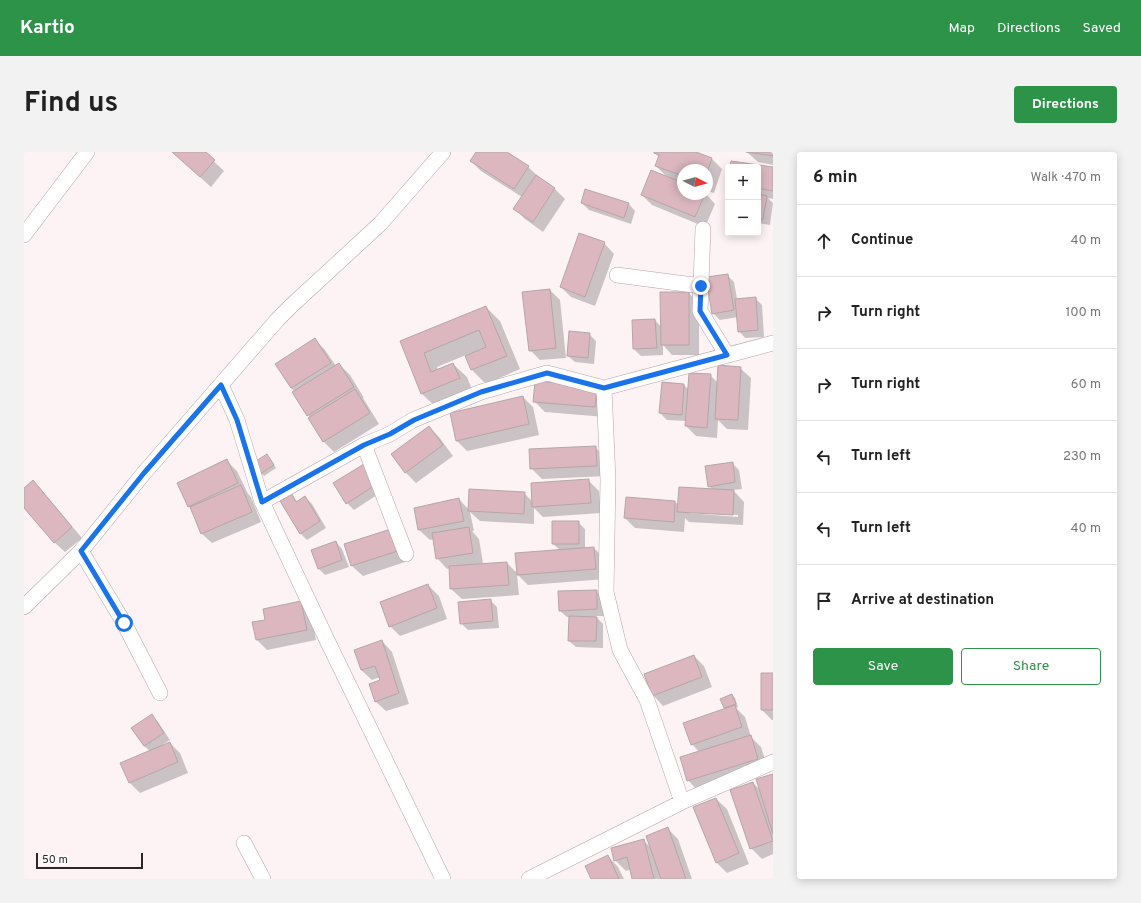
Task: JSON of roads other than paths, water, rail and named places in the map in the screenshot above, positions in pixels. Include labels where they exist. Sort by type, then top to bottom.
[{"type":"street","points":[[24,235],[86,152]]},
{"type":"street","points":[[24,607],[81,551],[144,473],[278,319],[380,224],[443,152]]},
{"type":"street","points":[[703,229],[700,311],[727,355]]},
{"type":"street","points":[[618,275],[701,286]]},
{"type":"street","points":[[262,502],[364,445],[390,434],[414,420],[481,392],[547,373],[604,388],[773,343]]},
{"type":"street","points":[[221,385],[237,420],[262,502],[443,879]]},
{"type":"street","points":[[604,388],[608,480],[606,592],[620,650],[647,700],[682,802]]},
{"type":"street","points":[[364,445],[406,554]]},
{"type":"street","points":[[81,551],[124,623],[160,693]]},
{"type":"street","points":[[529,879],[682,802],[773,762]]},
{"type":"street","points":[[244,843],[263,879]]}]
